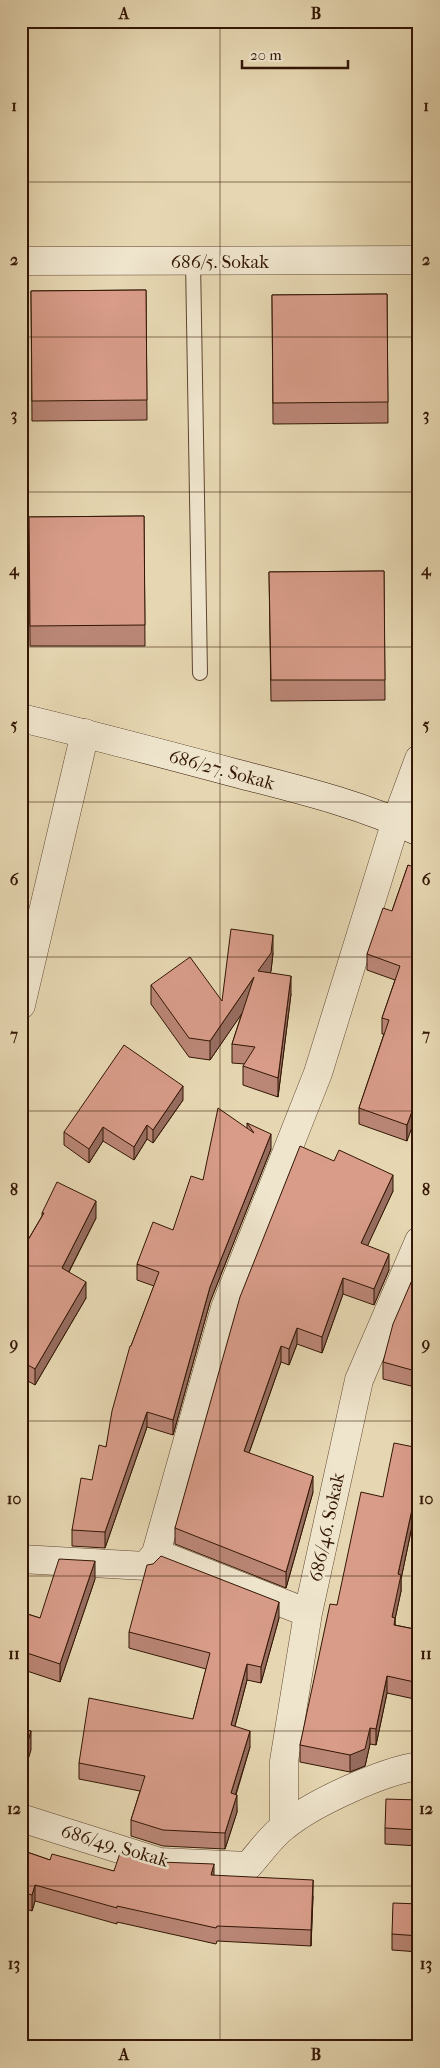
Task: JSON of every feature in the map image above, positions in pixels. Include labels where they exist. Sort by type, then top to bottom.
[{"type":"street","name":"686/5. Sokak","points":[[21,261],[419,260]]},
{"type":"street","name":"686/27. Sokak","points":[[21,718],[85,733],[314,794],[407,827]]},
{"type":"street","points":[[21,1005],[85,733]]},
{"type":"street","points":[[21,1558],[146,1566],[156,1553],[225,1308],[318,1073],[407,827],[419,759]]},
{"type":"street","name":"686/46. Sokak","points":[[284,1826],[284,1761],[308,1613],[358,1380],[419,1241]]},
{"type":"street","points":[[156,1553],[308,1613]]},
{"type":"street","name":"686/49. Sokak","points":[[21,1818],[160,1862],[248,1866],[284,1826],[331,1798],[398,1769],[419,1766]]},
{"type":"lane","points":[[193,261],[200,673]]},
{"type":"building","points":[[146,290],[147,400],[32,401],[31,291]]},
{"type":"building","points":[[387,294],[388,402],[273,403],[272,295]]},
{"type":"building","points":[[144,516],[145,625],[30,626],[29,517]]},
{"type":"building","points":[[384,571],[385,680],[271,680],[269,572]]},
{"type":"building","points":[[408,865],[419,869],[419,1092],[407,1125],[359,1108],[389,1020],[382,1018],[400,966],[367,954],[383,908],[392,911]]},
{"type":"building","points":[[231,929],[273,935],[271,953],[258,971],[291,976],[278,1078],[243,1066],[255,1047],[232,1044],[254,977],[210,1041],[189,1038],[151,985],[190,957],[222,1001]]},
{"type":"building","points":[[124,1045],[183,1086],[153,1130],[147,1125],[134,1147],[103,1127],[89,1149],[64,1132]]},
{"type":"building","points":[[218,1108],[254,1133],[247,1123],[271,1134],[210,1287],[173,1420],[147,1412],[105,1532],[72,1530],[81,1478],[92,1480],[99,1445],[106,1447],[112,1411],[130,1346],[159,1272],[137,1264],[153,1222],[173,1230],[191,1176],[203,1180]]},
{"type":"building","points":[[300,1146],[334,1161],[339,1150],[393,1175],[361,1243],[389,1254],[374,1289],[343,1278],[322,1337],[297,1328],[289,1349],[281,1346],[244,1451],[313,1476],[286,1572],[175,1528],[240,1297]]},
{"type":"building","points":[[57,1182],[96,1201],[62,1268],[86,1282],[35,1369],[21,1361],[21,1252],[44,1213],[42,1213]]},
{"type":"building","points":[[419,1264],[419,1372],[383,1362],[393,1324]]},
{"type":"building","points":[[394,1443],[419,1448],[419,1491],[416,1491],[398,1574],[401,1575],[392,1617],[395,1618],[394,1625],[419,1630],[419,1683],[387,1676],[376,1729],[370,1728],[365,1749],[350,1755],[300,1745],[330,1604],[337,1605],[361,1492],[383,1497]]},
{"type":"building","points":[[161,1556],[279,1602],[261,1667],[247,1664],[231,1725],[250,1731],[231,1793],[237,1795],[225,1833],[163,1830],[131,1820],[145,1776],[79,1763],[89,1698],[193,1719],[210,1653],[129,1632],[147,1565],[153,1564]]},
{"type":"building","points":[[59,1559],[95,1561],[60,1664],[27,1653],[21,1670],[21,1612],[40,1618]]},
{"type":"building","points":[[21,1728],[31,1731],[21,1764]]},
{"type":"building","points":[[386,1799],[419,1800],[419,1830],[385,1828]]},
{"type":"building","points":[[21,1850],[50,1860],[52,1854],[114,1871],[121,1850],[159,1862],[214,1864],[211,1875],[313,1880],[311,1930],[217,1926],[216,1928],[117,1906],[117,1908],[35,1885],[32,1895],[21,1892]]},
{"type":"building","points":[[393,1903],[419,1904],[419,1936],[392,1934]]}]
